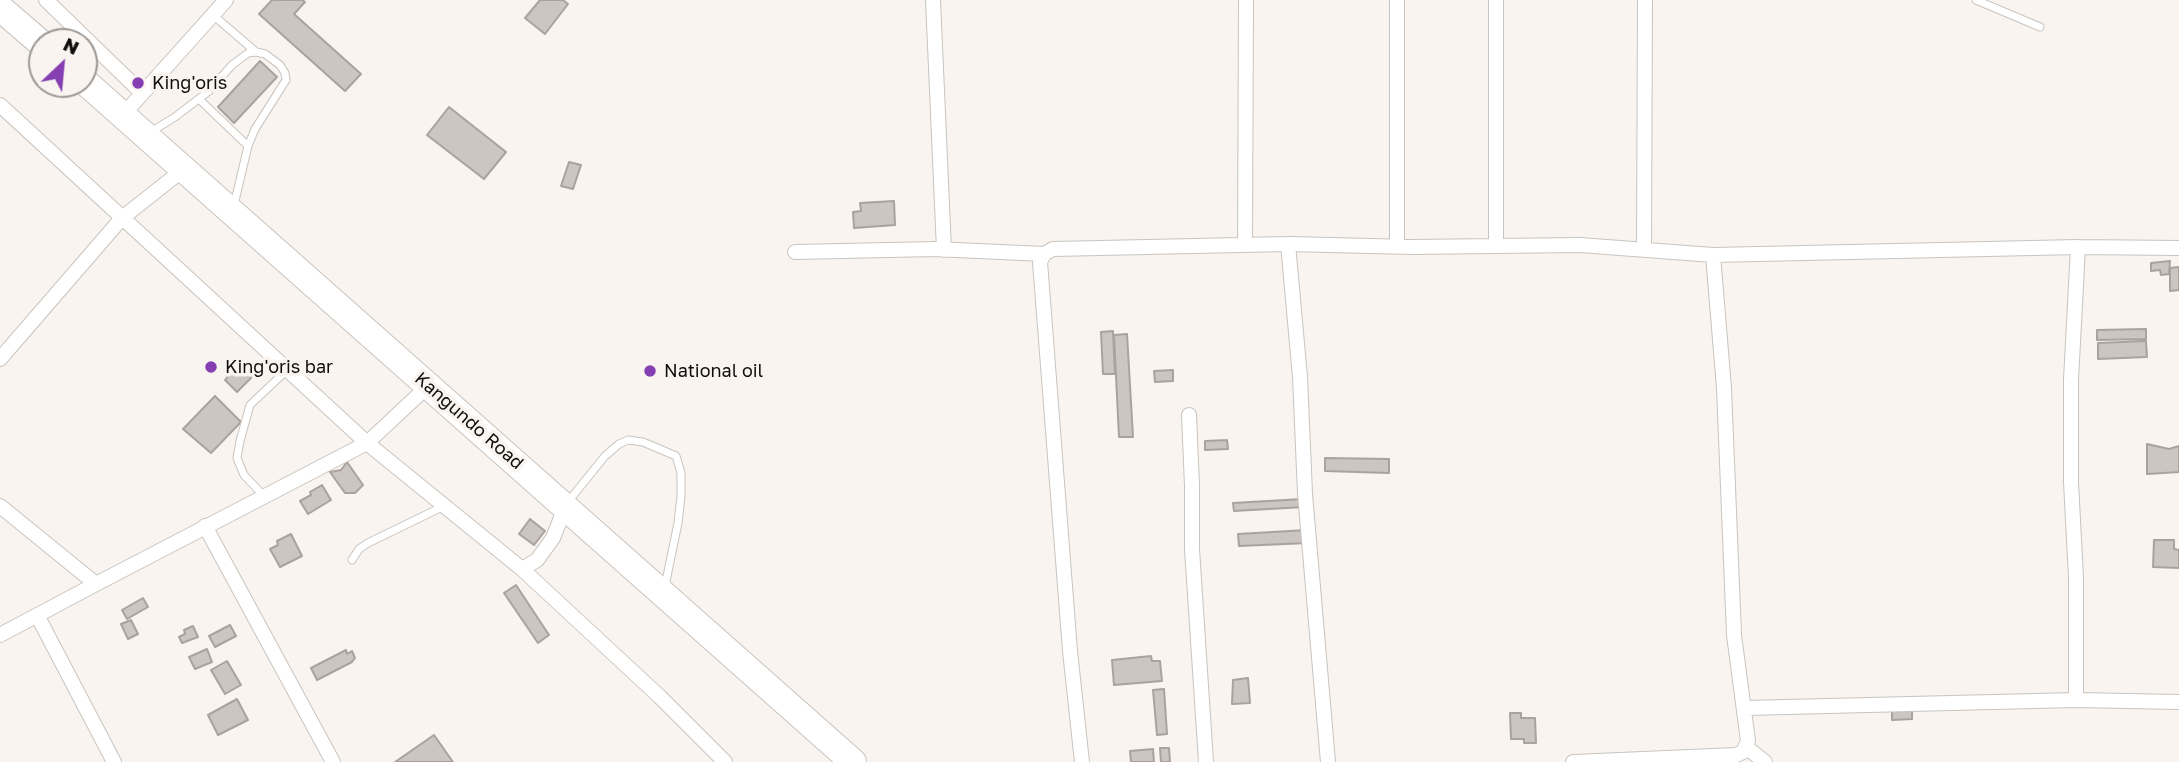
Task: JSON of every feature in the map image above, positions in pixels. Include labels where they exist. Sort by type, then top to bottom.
[{"type":"highway","points":[[0,8],[28,32]]},
{"type":"highway","name":"Kangundo Road","points":[[98,93],[853,762]]},
{"type":"street","points":[[46,0],[142,93]]},
{"type":"street","points":[[123,115],[226,0]]},
{"type":"street","points":[[933,0],[944,250]]},
{"type":"street","points":[[1245,245],[1246,0]]},
{"type":"street","points":[[1397,0],[1397,246]]},
{"type":"street","points":[[1496,0],[1496,246]]},
{"type":"street","points":[[1644,250],[1645,0]]},
{"type":"street","points":[[0,106],[367,443],[522,569],[659,696],[725,762]]},
{"type":"street","points":[[0,359],[122,218],[184,169]]},
{"type":"street","points":[[795,252],[944,250],[1044,254],[1053,249],[1288,244],[1580,245],[1713,255],[2078,247],[2179,248]]},
{"type":"street","points":[[1288,244],[1300,377],[1305,494],[1328,762]]},
{"type":"street","points":[[2076,700],[2071,380],[2078,247]]},
{"type":"street","points":[[1044,254],[1040,262],[1070,651],[1082,762]]},
{"type":"street","points":[[1573,762],[1736,755],[1746,747],[1748,733],[1734,635],[1724,388],[1713,255]]},
{"type":"street","points":[[0,635],[367,443],[428,386]]},
{"type":"street","points":[[1189,415],[1192,549],[1206,762]]},
{"type":"street","points":[[522,569],[537,560],[553,538],[566,505]]},
{"type":"street","points":[[0,506],[96,584]]},
{"type":"street","points":[[205,526],[333,762]]},
{"type":"street","points":[[37,615],[114,762]]},
{"type":"street","points":[[1744,708],[2076,700],[2179,702]]},
{"type":"street","points":[[1746,747],[1765,762]]},
{"type":"lane","points":[[1976,0],[2040,27]]},
{"type":"lane","points":[[213,15],[256,52]]},
{"type":"lane","points":[[146,135],[209,91],[232,65],[248,53],[265,54],[280,65],[286,80],[255,129],[248,146],[232,211]]},
{"type":"lane","points":[[199,99],[248,146]]},
{"type":"lane","points":[[264,496],[244,475],[237,458],[240,441],[250,405],[287,369]]},
{"type":"lane","points":[[566,505],[619,444],[628,440],[643,442],[676,456],[681,473],[681,496],[663,593]]},
{"type":"lane","points":[[352,560],[359,549],[368,543],[445,506]]},
{"type":"building","points":[[272,0],[305,2],[294,14],[361,74],[345,91],[259,14]]},
{"type":"building","points":[[540,0],[563,0],[568,4],[545,34],[525,18]]},
{"type":"building","points":[[260,61],[277,77],[234,123],[218,107]]},
{"type":"building","points":[[449,107],[506,152],[484,179],[427,135]]},
{"type":"building","points":[[569,162],[581,165],[573,189],[561,186]]},
{"type":"building","points":[[894,201],[895,225],[854,228],[853,212],[861,211],[860,203]]},
{"type":"building","points":[[2170,261],[2169,274],[2161,275],[2160,270],[2151,271],[2151,263]]},
{"type":"building","points":[[2179,267],[2179,290],[2170,291],[2170,268]]},
{"type":"building","points":[[2146,329],[2146,339],[2097,340],[2097,330]]},
{"type":"building","points":[[1113,331],[1115,374],[1103,374],[1101,332]]},
{"type":"building","points":[[1127,334],[1133,437],[1119,437],[1114,335]]},
{"type":"building","points":[[2146,341],[2147,357],[2098,359],[2098,343]]},
{"type":"building","points":[[240,361],[254,375],[237,392],[225,380]]},
{"type":"building","points":[[1173,370],[1173,381],[1155,382],[1154,371]]},
{"type":"building","points":[[215,396],[241,422],[211,453],[183,429]]},
{"type":"building","points":[[1227,440],[1228,449],[1205,450],[1205,441]]},
{"type":"building","points":[[2147,444],[2169,449],[2179,446],[2179,472],[2147,474]]},
{"type":"building","points":[[1325,458],[1389,459],[1389,473],[1325,471]]},
{"type":"building","points":[[347,462],[363,485],[355,493],[345,493],[330,472],[341,470]]},
{"type":"building","points":[[322,485],[331,500],[308,514],[300,501]]},
{"type":"building","points":[[1303,499],[1304,507],[1234,511],[1233,503]]},
{"type":"building","points":[[530,519],[545,531],[534,545],[519,534]]},
{"type":"building","points":[[1307,530],[1308,543],[1239,546],[1238,534]]},
{"type":"building","points":[[291,534],[302,556],[280,567],[270,549],[278,545],[277,541]]},
{"type":"building","points":[[2154,540],[2174,540],[2174,549],[2179,550],[2179,568],[2153,567]]},
{"type":"building","points":[[516,585],[549,635],[538,643],[504,593]]},
{"type":"building","points":[[143,598],[148,607],[127,619],[122,610]]},
{"type":"building","points":[[131,620],[138,634],[128,639],[121,624]]},
{"type":"building","points":[[230,625],[236,636],[215,647],[209,636]]},
{"type":"building","points":[[193,626],[198,637],[182,643],[179,637],[185,634],[184,630]]},
{"type":"building","points":[[207,649],[212,662],[195,669],[189,657]]},
{"type":"building","points":[[346,650],[347,654],[352,651],[355,658],[352,662],[317,680],[311,668]]},
{"type":"building","points":[[1151,656],[1152,661],[1160,661],[1162,681],[1114,685],[1112,660]]},
{"type":"building","points":[[227,661],[241,685],[225,694],[211,670]]},
{"type":"building","points":[[1248,678],[1250,703],[1232,704],[1233,680]]},
{"type":"building","points":[[1164,689],[1167,734],[1157,735],[1153,690]]},
{"type":"building","points":[[237,699],[248,720],[218,735],[208,715]]},
{"type":"building","points":[[1892,706],[1912,707],[1912,719],[1892,720]]},
{"type":"building","points":[[1510,713],[1521,713],[1521,718],[1535,718],[1536,743],[1511,739]]},
{"type":"building","points":[[434,735],[453,762],[395,762]]},
{"type":"building","points":[[1160,748],[1169,748],[1170,762],[1161,762]]},
{"type":"building","points":[[1153,749],[1154,762],[1131,762],[1130,751]]},
{"type":"place","name":"King'oris","points":[[138,83]]},
{"type":"place","name":"King'oris bar","points":[[211,367]]},
{"type":"place","name":"National oil","points":[[650,371]]}]
